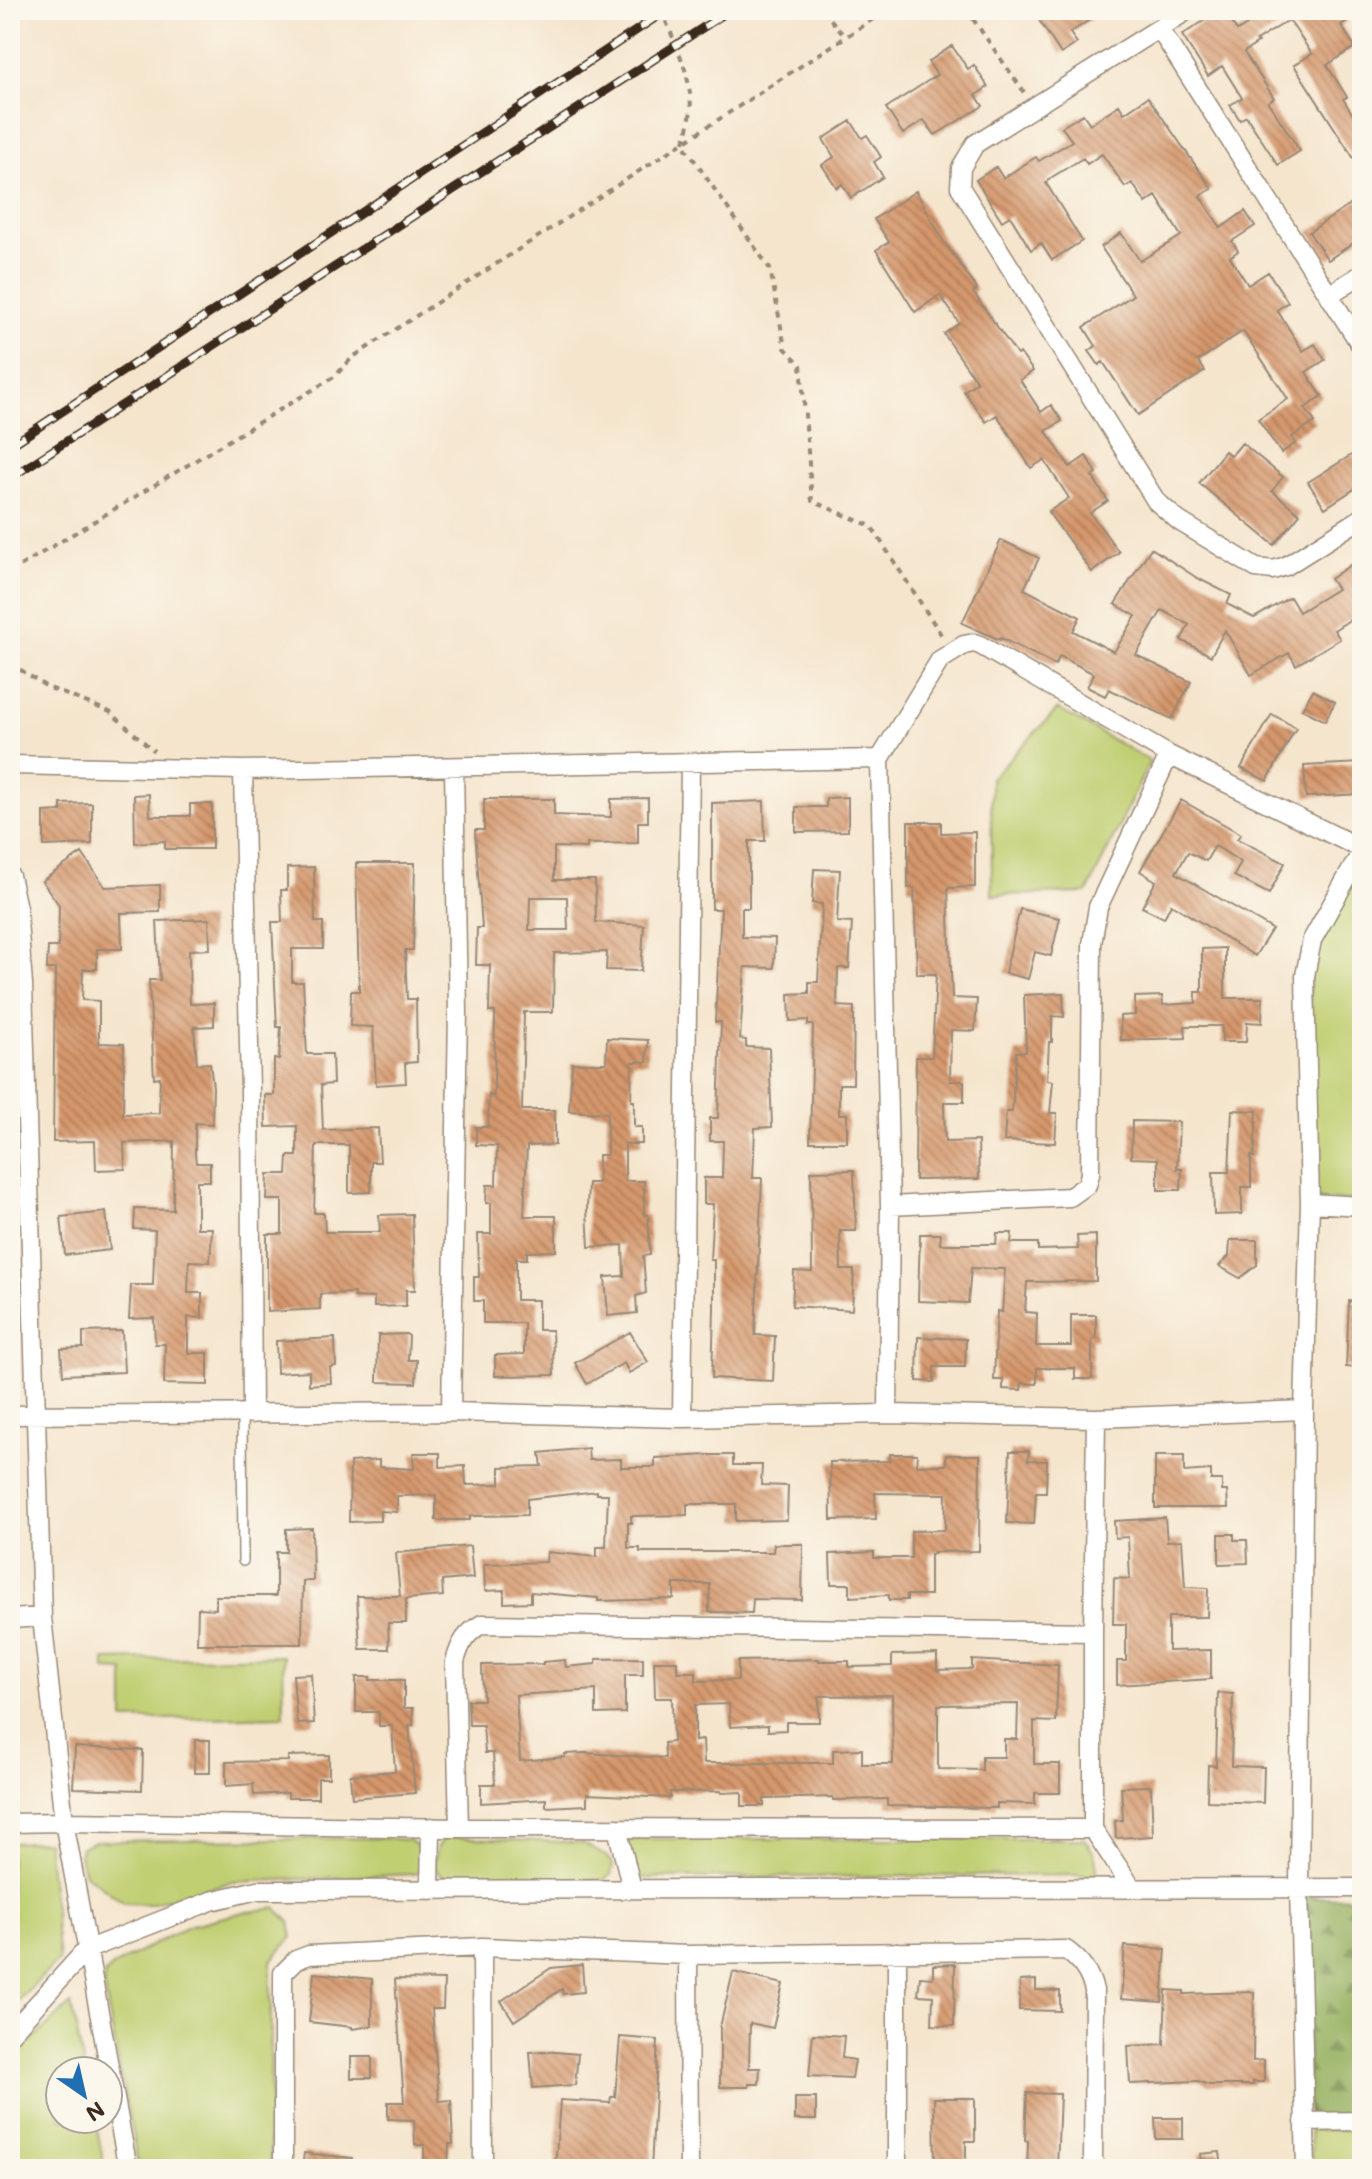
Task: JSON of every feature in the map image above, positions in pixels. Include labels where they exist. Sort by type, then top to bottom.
[{"type":"street","points":[[1188,10],[975,144],[961,168],[960,187],[1156,501],[1179,521],[1256,568],[1273,570],[1286,566],[1362,518]]},
{"type":"street","points":[[1160,30],[1362,347]]},
{"type":"street","points":[[1329,295],[1362,274]]},
{"type":"street","points":[[888,1414],[890,1206],[880,759],[940,660],[952,651],[974,643],[1169,755],[1362,850],[1312,940],[1305,976],[1310,1203],[1304,1410],[1299,1887],[1306,2169]]},
{"type":"street","points":[[890,1206],[1070,1197],[1087,1185],[1090,1174],[1092,944],[1098,907],[1169,755]]},
{"type":"street","points":[[10,765],[243,770],[880,759]]},
{"type":"street","points":[[682,1418],[690,763]]},
{"type":"street","points":[[451,1412],[458,1013],[454,767]]},
{"type":"street","points":[[243,770],[250,1090],[247,1414]]},
{"type":"street","points":[[10,876],[17,908],[17,984],[42,1617],[64,1822],[128,2169]]},
{"type":"street","points":[[1310,1203],[1362,1206]]},
{"type":"street","points":[[10,1415],[451,1412],[682,1418],[888,1414],[1096,1418],[1304,1410]]},
{"type":"street","points":[[1096,1418],[1093,1829],[1132,1888]]},
{"type":"street","points":[[10,1619],[42,1617]]},
{"type":"street","points":[[459,1828],[455,1662],[468,1632],[482,1624],[1093,1632]]},
{"type":"street","points":[[10,1823],[459,1828],[1093,1829]]},
{"type":"street","points":[[430,1890],[431,1827]]},
{"type":"street","points":[[617,1828],[632,1889]]},
{"type":"street","points":[[10,2034],[86,1950],[211,1901],[257,1890],[1362,1888]]},
{"type":"street","points":[[482,1947],[483,2169]]},
{"type":"street","points":[[283,2169],[283,1973],[288,1966],[309,1955],[482,1947],[688,1955],[1066,1950],[1081,1962],[1090,1975],[1094,1990],[1093,2169]]},
{"type":"street","points":[[897,1952],[897,2169]]},
{"type":"street","points":[[688,1955],[689,2169]]},
{"type":"street","points":[[1304,2122],[1362,2121]]},
{"type":"lane","points":[[243,1561],[247,1414]]},
{"type":"path","points":[[661,10],[690,80],[689,130],[683,144]]},
{"type":"path","points":[[823,10],[845,37]]},
{"type":"path","points":[[10,572],[334,377],[353,357],[887,10]]},
{"type":"path","points":[[965,10],[1035,107]]},
{"type":"path","points":[[683,144],[770,269],[785,348],[801,365],[812,501],[871,526],[952,651]]},
{"type":"path","points":[[10,663],[47,687],[110,712],[173,769]]},
{"type":"green space","points":[[1058,709],[1150,761],[1087,893],[992,895],[991,778]]},
{"type":"green space","points":[[1362,860],[1362,1200],[1314,1200],[1309,976],[1317,942]]},
{"type":"green space","points":[[283,1656],[284,1716],[124,1720],[124,1671],[105,1670],[105,1660]]},
{"type":"green space","points":[[443,1839],[582,1843],[607,1857],[613,1865],[611,1875],[603,1880],[450,1878],[441,1875],[433,1866],[438,1847]]},
{"type":"green space","points":[[625,1839],[1084,1839],[1094,1856],[1097,1875],[637,1878]]},
{"type":"green space","points":[[409,1840],[422,1849],[425,1867],[416,1874],[231,1882],[150,1904],[124,1903],[85,1874],[79,1856],[81,1847],[95,1841]]},
{"type":"green space","points":[[47,1841],[59,1960],[10,2009],[10,1843]]},
{"type":"green space","points":[[1306,1897],[1362,1898],[1362,2116],[1308,2116]]},
{"type":"green space","points":[[276,1908],[290,1922],[293,1937],[271,1961],[270,2169],[139,2169],[124,2091],[124,2055],[117,2055],[104,1975],[112,1967],[188,1926],[244,1912]]},
{"type":"green space","points":[[71,2004],[82,2055],[44,2055],[44,2135],[98,2135],[105,2169],[10,2169],[10,2060]]},
{"type":"green space","points":[[1362,2129],[1362,2169],[1312,2169],[1310,2130]]},
{"type":"building","points":[[1055,10],[1104,10],[1070,33],[1077,43],[1061,54],[1039,20]]},
{"type":"building","points":[[1221,10],[1237,31],[1271,10],[1341,10],[1347,21],[1341,25],[1355,47],[1327,65],[1362,129],[1362,171],[1294,65],[1312,54],[1289,20],[1244,52],[1274,98],[1268,102],[1300,151],[1278,165],[1246,116],[1240,120],[1230,105],[1242,98],[1222,66],[1208,76],[1182,35]]},
{"type":"building","points":[[952,46],[968,69],[974,65],[988,87],[976,95],[983,106],[935,135],[924,120],[903,134],[886,108],[937,75],[928,62]]},
{"type":"building","points":[[1148,97],[1212,189],[1200,196],[1221,228],[1245,211],[1255,226],[1232,241],[1238,251],[1230,257],[1248,285],[1268,272],[1288,302],[1277,310],[1303,351],[1315,344],[1325,360],[1306,372],[1322,396],[1305,408],[1315,422],[1292,437],[1296,443],[1281,453],[1258,419],[1288,399],[1243,331],[1198,361],[1205,371],[1138,415],[1103,362],[1099,365],[1089,351],[1096,346],[1084,327],[1133,295],[1101,247],[1121,233],[1140,261],[1181,236],[1156,196],[1146,203],[1132,183],[1125,187],[1102,154],[1087,164],[1083,158],[1046,183],[1082,241],[1052,260],[1041,243],[1031,250],[1010,216],[1002,221],[976,180],[996,167],[1003,178],[1036,157],[1039,161],[1072,141],[1062,127],[1083,114],[1090,124],[1119,105],[1124,113]]},
{"type":"building","points":[[851,121],[862,138],[867,135],[881,157],[874,162],[883,177],[851,198],[842,184],[837,188],[822,165],[834,157],[823,139]]},
{"type":"building","points":[[916,191],[943,240],[977,289],[973,292],[1017,355],[1020,353],[1033,371],[1020,380],[1041,412],[1051,405],[1062,421],[1046,431],[1070,467],[1086,456],[1097,473],[1092,476],[1108,501],[1090,513],[1119,552],[1092,572],[1048,512],[1069,498],[1044,460],[1031,468],[997,415],[986,422],[964,391],[977,382],[944,334],[959,323],[940,295],[915,312],[876,250],[889,242],[874,219]]},
{"type":"building","points":[[1362,197],[1362,237],[1328,260],[1309,232]]},
{"type":"building","points":[[1242,443],[1283,477],[1272,491],[1300,514],[1274,545],[1199,483],[1225,451],[1231,456]]},
{"type":"building","points":[[1353,454],[1362,468],[1362,484],[1325,508],[1308,482]]},
{"type":"building","points":[[1001,540],[1039,558],[1024,589],[1080,617],[1073,631],[1114,652],[1136,616],[1115,604],[1151,548],[1197,578],[1231,595],[1227,604],[1254,618],[1290,597],[1299,612],[1337,589],[1330,579],[1356,561],[1362,570],[1362,612],[1334,630],[1340,639],[1296,665],[1289,653],[1251,675],[1225,630],[1211,656],[1181,640],[1189,625],[1162,610],[1136,655],[1191,682],[1172,719],[1109,689],[1105,696],[1087,687],[1094,674],[1060,656],[1055,665],[962,623]]},
{"type":"building","points":[[1313,690],[1335,702],[1325,721],[1302,709]]},
{"type":"building","points":[[1272,714],[1296,728],[1267,781],[1241,768]]},
{"type":"building","points":[[1360,763],[1362,794],[1306,797],[1304,766]]},
{"type":"building","points":[[149,794],[150,816],[190,816],[190,804],[212,804],[212,849],[165,849],[165,841],[135,843],[134,795]]},
{"type":"building","points":[[848,797],[848,831],[796,832],[796,807],[826,807],[826,798]]},
{"type":"building","points":[[648,798],[648,822],[638,822],[638,843],[587,844],[587,848],[554,847],[554,880],[595,880],[596,922],[644,925],[641,971],[606,970],[607,952],[554,953],[553,1012],[524,1012],[522,1110],[555,1110],[555,1145],[527,1146],[524,1216],[556,1216],[556,1251],[527,1252],[527,1259],[516,1259],[516,1300],[538,1300],[538,1330],[552,1330],[554,1375],[495,1376],[495,1355],[524,1354],[524,1323],[483,1323],[483,1301],[474,1301],[474,1277],[479,1277],[478,1234],[491,1234],[491,1203],[486,1203],[487,1185],[496,1185],[497,1146],[476,1145],[476,1127],[488,1127],[489,1095],[494,1096],[495,1012],[489,1012],[490,965],[476,965],[477,928],[482,928],[475,830],[484,830],[484,799],[554,799],[554,815],[611,817],[611,799]],"holes":[[[530,897],[567,897],[568,930],[529,930]]]},
{"type":"building","points":[[1181,800],[1241,834],[1237,839],[1285,863],[1269,894],[1234,876],[1241,862],[1215,846],[1206,861],[1188,852],[1176,873],[1272,929],[1255,956],[1171,904],[1164,918],[1142,907],[1156,881],[1140,871]]},
{"type":"building","points":[[764,801],[765,841],[749,841],[749,908],[742,908],[742,937],[775,938],[774,968],[745,967],[740,1039],[746,1040],[746,1047],[769,1048],[772,1127],[755,1128],[753,1178],[762,1178],[755,1335],[775,1336],[773,1381],[712,1378],[714,1260],[710,1260],[713,1204],[704,1204],[704,1178],[722,1178],[723,1141],[710,1141],[710,1118],[718,1118],[721,1022],[715,1022],[721,909],[712,909],[712,803]]},
{"type":"building","points":[[92,803],[92,844],[44,846],[44,812],[61,811],[61,804]]},
{"type":"building","points":[[908,822],[941,822],[941,833],[975,832],[975,887],[948,888],[952,998],[977,999],[975,1031],[951,1030],[950,1081],[964,1081],[964,1102],[944,1102],[945,1142],[978,1141],[979,1179],[915,1180],[916,1057],[932,1057],[936,974],[917,974],[914,888],[908,888]]},
{"type":"building","points":[[82,853],[105,887],[160,885],[160,912],[121,913],[122,949],[97,949],[97,969],[83,969],[82,1000],[99,1001],[99,1043],[124,1044],[123,1114],[159,1113],[160,1077],[154,1078],[149,980],[160,980],[157,921],[209,919],[210,949],[189,950],[190,1004],[214,1003],[214,1026],[194,1027],[197,1064],[210,1063],[213,1087],[212,1124],[195,1123],[196,1163],[210,1163],[210,1181],[197,1181],[197,1228],[212,1228],[210,1262],[189,1261],[188,1293],[202,1293],[202,1318],[188,1317],[188,1353],[208,1353],[208,1385],[164,1384],[165,1344],[155,1344],[154,1318],[129,1319],[131,1285],[153,1285],[155,1230],[134,1229],[135,1209],[173,1210],[174,1141],[124,1143],[125,1169],[96,1170],[95,1141],[53,1142],[55,969],[47,969],[48,947],[58,947],[59,905],[42,881]]},
{"type":"building","points":[[356,863],[415,863],[413,950],[405,950],[407,999],[416,999],[417,1062],[405,1063],[406,1083],[376,1085],[373,1027],[350,1026],[351,991],[359,991]]},
{"type":"building","points":[[314,867],[315,922],[323,922],[323,949],[292,949],[292,982],[303,982],[307,1054],[332,1054],[333,1084],[321,1085],[323,1130],[378,1128],[380,1162],[371,1162],[371,1192],[349,1193],[349,1145],[316,1145],[314,1213],[324,1213],[325,1232],[380,1232],[379,1215],[412,1214],[415,1290],[406,1290],[406,1306],[374,1307],[374,1298],[354,1297],[354,1293],[320,1294],[320,1309],[267,1312],[267,1234],[282,1234],[282,1200],[267,1200],[268,1174],[287,1174],[288,1156],[297,1156],[297,1126],[266,1127],[265,1095],[274,1095],[274,1059],[279,1060],[281,1027],[277,1027],[272,922],[282,922],[281,890],[287,890],[287,868]]},
{"type":"building","points":[[814,869],[840,870],[837,922],[852,923],[849,968],[838,968],[837,1006],[854,1007],[853,1084],[839,1084],[839,1114],[847,1114],[847,1142],[810,1142],[813,1025],[808,1025],[808,1020],[790,1021],[789,994],[809,993],[809,982],[818,982],[822,904],[812,903]]},
{"type":"building","points":[[1020,909],[1060,918],[1051,956],[1035,952],[1028,979],[1005,973]]},
{"type":"building","points":[[1225,948],[1225,998],[1263,998],[1262,1023],[1247,1022],[1246,1042],[1222,1042],[1222,1026],[1185,1026],[1186,1038],[1121,1040],[1120,1016],[1135,1015],[1135,997],[1162,996],[1163,1005],[1196,1003],[1196,992],[1202,992],[1202,949]]},
{"type":"building","points":[[1063,993],[1064,1017],[1052,1016],[1052,1042],[1049,1042],[1047,1080],[1053,1081],[1050,1113],[1057,1113],[1055,1143],[1004,1141],[1006,1112],[1012,1112],[1016,1052],[1026,1052],[1024,995]]},
{"type":"building","points":[[607,1038],[648,1040],[647,1062],[632,1062],[634,1127],[642,1127],[642,1144],[625,1144],[625,1181],[644,1181],[644,1215],[648,1215],[650,1255],[643,1256],[646,1293],[636,1296],[637,1313],[608,1316],[605,1277],[624,1276],[623,1245],[589,1247],[587,1210],[588,1183],[598,1183],[598,1155],[607,1155],[607,1113],[569,1111],[572,1063],[606,1063]]},
{"type":"building","points":[[1232,1110],[1257,1111],[1254,1157],[1251,1156],[1251,1187],[1242,1187],[1242,1214],[1214,1215],[1213,1172],[1229,1172]]},
{"type":"building","points":[[1132,1121],[1179,1122],[1177,1169],[1182,1169],[1181,1190],[1158,1190],[1158,1159],[1131,1158]]},
{"type":"building","points":[[854,1170],[856,1231],[840,1231],[841,1270],[854,1270],[852,1310],[792,1306],[794,1271],[812,1272],[811,1171]]},
{"type":"building","points":[[106,1212],[110,1250],[65,1255],[61,1217]]},
{"type":"building","points":[[997,1233],[1012,1233],[1011,1243],[1038,1243],[1038,1250],[1078,1249],[1077,1236],[1096,1235],[1096,1281],[1027,1282],[1025,1312],[1037,1313],[1036,1346],[1071,1346],[1071,1315],[1096,1315],[1096,1339],[1092,1339],[1092,1379],[1075,1379],[1075,1368],[1037,1368],[1037,1384],[1022,1383],[1021,1390],[1003,1389],[1003,1380],[994,1380],[997,1311],[1002,1312],[1005,1269],[971,1268],[968,1303],[918,1301],[920,1234],[941,1234],[940,1244],[996,1244]]},
{"type":"building","points":[[1230,1240],[1257,1240],[1257,1265],[1240,1278],[1219,1266],[1229,1256]]},
{"type":"building","points":[[1349,1301],[1362,1302],[1362,1368],[1346,1367]]},
{"type":"building","points":[[122,1331],[124,1372],[63,1375],[61,1349],[83,1348],[83,1332]]},
{"type":"building","points":[[630,1332],[648,1362],[629,1373],[624,1363],[587,1384],[575,1363]]},
{"type":"building","points":[[378,1335],[409,1336],[408,1360],[417,1360],[416,1383],[377,1382]]},
{"type":"building","points":[[918,1337],[966,1339],[965,1367],[934,1367],[934,1382],[917,1381]]},
{"type":"building","points":[[335,1338],[336,1366],[330,1367],[331,1383],[309,1385],[309,1371],[277,1373],[276,1341]]},
{"type":"building","points":[[588,1448],[589,1460],[621,1459],[621,1467],[655,1467],[655,1458],[709,1455],[733,1455],[733,1465],[762,1465],[761,1485],[788,1486],[787,1520],[736,1521],[736,1504],[687,1504],[687,1515],[631,1516],[628,1548],[640,1548],[640,1552],[773,1552],[774,1544],[803,1544],[802,1600],[753,1599],[752,1613],[709,1612],[710,1584],[674,1584],[674,1599],[598,1601],[598,1598],[531,1592],[531,1602],[504,1603],[504,1590],[485,1591],[484,1564],[546,1562],[547,1552],[597,1557],[597,1547],[606,1547],[608,1494],[597,1494],[597,1491],[527,1499],[527,1515],[470,1516],[470,1520],[436,1520],[436,1495],[397,1496],[397,1512],[380,1511],[380,1521],[349,1522],[350,1462],[379,1460],[379,1467],[414,1469],[413,1453],[440,1453],[440,1467],[465,1466],[466,1485],[500,1484],[500,1467],[542,1466],[540,1453]]},
{"type":"building","points":[[1010,1451],[1029,1451],[1028,1460],[1047,1461],[1046,1492],[1036,1492],[1034,1524],[1007,1523]]},
{"type":"building","points":[[890,1454],[917,1454],[917,1465],[946,1465],[946,1455],[980,1455],[979,1551],[930,1554],[930,1595],[907,1595],[907,1600],[889,1600],[889,1595],[850,1597],[850,1584],[831,1584],[830,1554],[874,1552],[874,1558],[911,1558],[911,1531],[945,1530],[946,1494],[875,1493],[876,1519],[831,1520],[830,1462],[890,1461]]},
{"type":"building","points":[[1155,1456],[1184,1456],[1184,1472],[1211,1470],[1211,1480],[1222,1480],[1222,1491],[1227,1491],[1228,1508],[1155,1508]]},
{"type":"building","points":[[1165,1518],[1167,1541],[1182,1540],[1185,1587],[1208,1588],[1207,1617],[1168,1617],[1168,1651],[1211,1650],[1211,1679],[1117,1685],[1117,1661],[1126,1661],[1126,1624],[1113,1624],[1114,1578],[1130,1579],[1128,1537],[1115,1538],[1114,1521]]},
{"type":"building","points":[[312,1528],[313,1581],[303,1581],[302,1644],[197,1644],[198,1608],[216,1609],[216,1596],[276,1596],[276,1552],[286,1552],[286,1529]]},
{"type":"building","points":[[1219,1534],[1234,1534],[1234,1540],[1247,1540],[1248,1563],[1219,1564]]},
{"type":"building","points":[[470,1546],[473,1578],[442,1581],[443,1596],[406,1599],[406,1623],[388,1623],[389,1649],[360,1649],[357,1596],[400,1596],[396,1553]]},
{"type":"building","points":[[937,1654],[937,1670],[972,1669],[972,1660],[1058,1665],[1056,1722],[1034,1721],[1034,1764],[1060,1764],[1060,1793],[1035,1793],[1035,1804],[997,1803],[997,1808],[887,1806],[887,1799],[833,1800],[833,1797],[764,1799],[764,1806],[742,1806],[742,1792],[721,1791],[670,1792],[670,1798],[587,1794],[587,1805],[546,1807],[546,1799],[481,1803],[481,1784],[495,1784],[493,1753],[485,1753],[483,1725],[469,1725],[468,1700],[483,1700],[482,1665],[543,1664],[565,1660],[566,1667],[596,1664],[596,1659],[643,1658],[643,1675],[625,1675],[625,1713],[596,1714],[596,1690],[516,1695],[520,1761],[585,1753],[665,1758],[664,1743],[673,1742],[672,1698],[655,1698],[654,1661],[677,1661],[677,1672],[696,1672],[696,1681],[738,1680],[738,1661],[819,1659],[849,1661],[849,1667],[892,1666],[892,1655]],"holes":[[[892,1695],[893,1764],[862,1764],[862,1749],[833,1750],[833,1763],[704,1763],[703,1740],[695,1741],[695,1705],[729,1704],[730,1727],[768,1725],[768,1731],[786,1730],[786,1722],[819,1722],[819,1696]],[[1018,1704],[1017,1739],[1004,1739],[1004,1757],[982,1757],[982,1770],[938,1769],[938,1705]]]},
{"type":"building","points":[[311,1674],[314,1723],[297,1724],[293,1675]]},
{"type":"building","points":[[356,1677],[404,1680],[404,1708],[413,1708],[413,1725],[409,1725],[415,1793],[352,1798],[350,1775],[395,1771],[392,1726],[379,1726],[379,1712],[356,1712]]},
{"type":"building","points":[[1218,1693],[1233,1694],[1231,1766],[1264,1767],[1263,1803],[1207,1801],[1208,1765],[1216,1766]]},
{"type":"building","points":[[195,1740],[210,1740],[210,1773],[194,1773]]},
{"type":"building","points":[[75,1747],[143,1750],[142,1790],[73,1788]]},
{"type":"building","points":[[329,1755],[329,1778],[318,1778],[318,1798],[288,1798],[288,1793],[254,1795],[253,1784],[226,1786],[226,1762],[288,1761],[288,1756]]},
{"type":"building","points":[[1151,1786],[1153,1836],[1116,1838],[1115,1821],[1123,1820],[1121,1787]]},
{"type":"building","points":[[1125,1946],[1166,1949],[1162,2002],[1121,1999]]},
{"type":"building","points":[[955,1964],[954,2026],[932,2025],[933,1996],[918,1995],[920,1977],[933,1978],[933,1965]]},
{"type":"building","points":[[582,1965],[584,1992],[563,1994],[562,1989],[514,2021],[501,2001],[551,1968]]},
{"type":"building","points":[[733,1972],[783,1984],[773,2028],[750,2023],[749,2068],[760,2068],[759,2084],[749,2084],[749,2087],[720,2087],[720,2027]]},
{"type":"building","points":[[314,1973],[372,1979],[372,2026],[352,2029],[309,2022]]},
{"type":"building","points":[[395,1979],[444,1980],[443,2009],[432,2009],[439,2101],[451,2100],[453,2144],[449,2144],[448,2169],[424,2169],[424,2145],[415,2145],[414,2120],[388,2119],[388,2102],[404,2102]]},
{"type":"building","points":[[1036,1980],[1036,1990],[1060,1991],[1060,2011],[1019,2010],[1020,1981]]},
{"type":"building","points":[[1166,1990],[1184,1991],[1184,1994],[1254,1992],[1253,2061],[1264,2060],[1264,2082],[1253,2082],[1253,2085],[1209,2085],[1198,2081],[1130,2084],[1128,2046],[1164,2044]]},
{"type":"building","points":[[813,2034],[844,2036],[842,2058],[855,2060],[852,2078],[809,2076]]},
{"type":"building","points":[[620,2037],[658,2040],[651,2169],[555,2169],[560,2100],[610,2103],[611,2097],[615,2097]]},
{"type":"building","points":[[530,2052],[578,2054],[575,2085],[533,2088]]},
{"type":"building","points":[[351,2057],[372,2057],[372,2078],[351,2078]]},
{"type":"building","points":[[1027,2093],[1060,2094],[1057,2169],[1027,2169]]},
{"type":"building","points":[[795,2098],[816,2098],[816,2120],[795,2120]]},
{"type":"building","points":[[934,2098],[975,2098],[975,2141],[966,2141],[966,2169],[935,2169]]},
{"type":"building","points":[[1155,2118],[1183,2118],[1183,2139],[1156,2139]]},
{"type":"building","points":[[1220,2152],[1222,2169],[1202,2169],[1200,2154]]},
{"type":"building","points":[[304,2153],[352,2158],[351,2169],[302,2169]]},
{"type":"railway","points":[[10,446],[667,10]]},
{"type":"railway","points":[[10,478],[730,10]]}]
